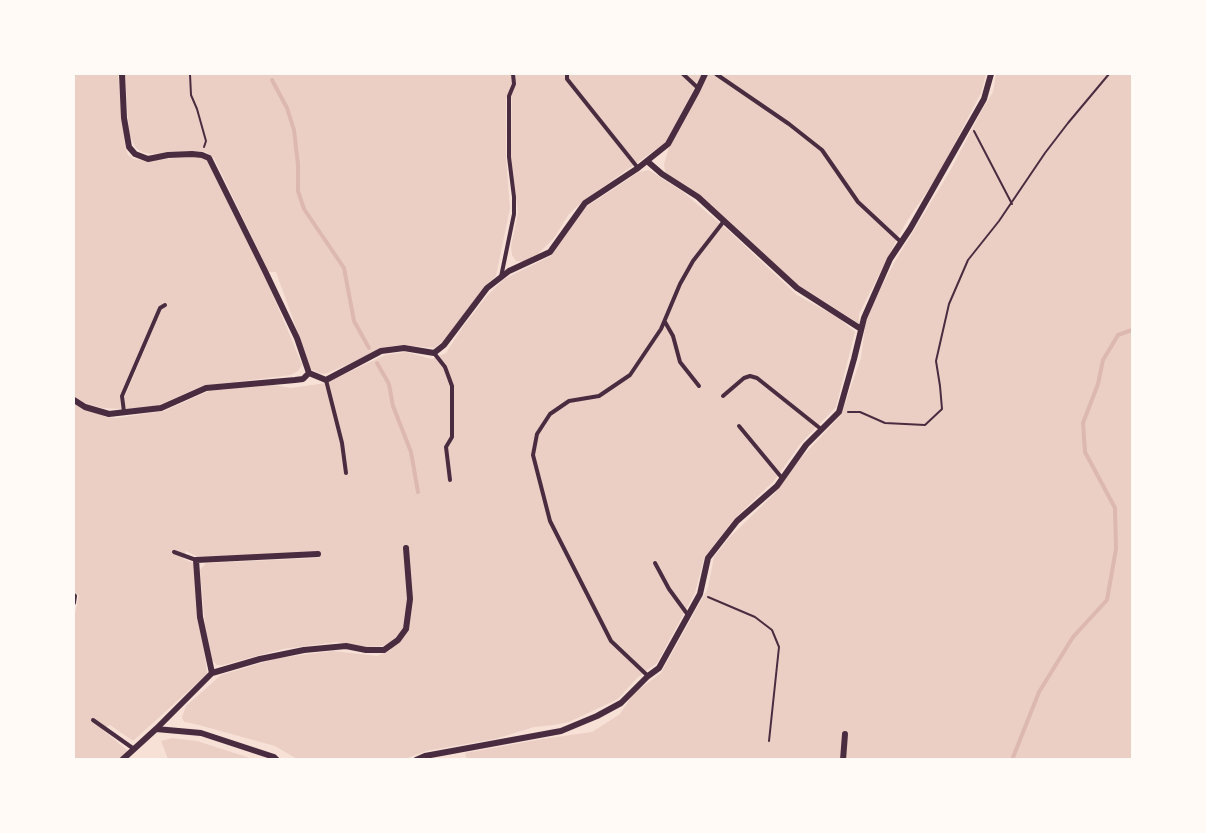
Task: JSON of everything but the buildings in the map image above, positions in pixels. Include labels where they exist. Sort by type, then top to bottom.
[{"type":"street","points":[[122,74],[124,118],[129,147],[135,154],[148,159],[192,154],[209,158],[297,338],[309,374]]},
{"type":"street","points":[[309,374],[326,380],[381,351],[404,348],[434,353],[444,345],[487,288],[509,271],[550,252],[585,202],[638,168],[668,144],[705,74]]},
{"type":"street","points":[[416,759],[561,731],[621,703],[659,668],[700,594],[708,558],[737,521],[777,486],[806,445],[839,412],[864,318],[890,259],[984,99],[991,74]]},
{"type":"street","points":[[647,161],[662,174],[698,197],[796,288],[861,329]]},
{"type":"street","points":[[74,400],[85,407],[109,414],[161,408],[206,388],[295,380],[309,374]]},
{"type":"street","points":[[122,759],[212,673],[260,659],[304,650],[346,646],[366,650],[384,650],[398,640],[406,629],[410,599],[406,548]]},
{"type":"street","points":[[212,673],[200,617],[196,560],[318,554]]},
{"type":"street","points":[[156,729],[201,733],[277,759]]},
{"type":"street","points":[[843,759],[845,734]]},
{"type":"street","points":[[458,750],[460,759]]},
{"type":"lane","points":[[501,277],[514,214],[509,157],[509,96],[514,84],[513,74]]},
{"type":"lane","points":[[567,74],[567,79],[638,168]]},
{"type":"lane","points":[[683,74],[698,89]]},
{"type":"lane","points":[[716,74],[789,124],[822,150],[858,202],[901,243]]},
{"type":"lane","points":[[648,676],[611,641],[550,521],[532,455],[537,434],[550,414],[569,401],[599,396],[630,375],[661,329],[693,261],[724,220]]},
{"type":"lane","points":[[124,412],[122,396],[160,308],[165,305]]},
{"type":"lane","points":[[664,321],[673,336],[681,362],[699,386]]},
{"type":"lane","points":[[434,353],[445,367],[452,386],[452,437],[446,447],[450,480]]},
{"type":"lane","points":[[723,396],[744,378],[750,376],[757,378],[821,429]]},
{"type":"lane","points":[[326,380],[342,443],[346,473]]},
{"type":"lane","points":[[739,426],[782,478]]},
{"type":"lane","points":[[174,552],[196,560]]},
{"type":"lane","points":[[655,563],[669,589],[688,616]]},
{"type":"lane","points":[[74,595],[74,603]]},
{"type":"lane","points":[[93,720],[134,749]]},
{"type":"path","points":[[190,74],[191,95],[206,141],[202,155]]},
{"type":"path","points":[[839,412],[860,412],[885,423],[926,425],[942,409],[936,361],[949,304],[968,260],[999,221],[1045,153],[1109,74]]},
{"type":"path","points":[[970,123],[1011,204]]},
{"type":"path","points":[[700,594],[755,617],[772,630],[779,647],[769,741]]},
{"type":"shaded area","points":[[74,74],[118,74],[125,147],[128,155],[134,159],[148,161],[193,156],[208,161],[267,282],[289,333],[302,365],[298,371],[291,375],[202,386],[159,405],[125,410],[125,396],[161,311],[158,307],[120,395],[121,409],[102,408],[84,403],[74,397]]},
{"type":"shaded area","points":[[125,74],[702,74],[665,143],[583,201],[569,214],[554,238],[538,254],[523,262],[516,261],[512,255],[511,246],[518,213],[511,157],[512,99],[506,98],[506,158],[510,208],[496,276],[484,287],[446,339],[434,348],[391,346],[325,374],[311,369],[276,272],[269,272],[214,158],[206,152],[150,154],[136,148],[129,134]]},
{"type":"shaded area","points":[[708,74],[986,74],[981,93],[938,175],[896,241],[859,314],[859,324],[796,284],[665,172],[664,164],[669,147]]},
{"type":"shaded area","points":[[996,74],[1132,74],[1132,759],[467,760],[465,753],[592,732],[620,714],[634,693],[661,673],[708,588],[714,557],[728,539],[775,493],[801,458],[841,415],[861,358],[866,320],[894,263],[950,171],[993,92]]},
{"type":"shaded area","points":[[649,170],[683,192],[730,232],[797,295],[837,317],[855,332],[836,407],[801,443],[774,481],[734,519],[704,558],[695,593],[657,663],[637,678],[618,699],[569,722],[534,727],[495,739],[426,751],[405,759],[297,759],[275,746],[184,722],[182,717],[186,706],[221,675],[278,658],[333,651],[377,656],[391,650],[389,643],[366,647],[337,642],[283,649],[217,665],[212,660],[205,624],[200,570],[206,563],[319,558],[319,552],[198,557],[186,551],[183,559],[194,563],[207,674],[133,741],[110,725],[102,729],[128,751],[118,759],[74,759],[74,617],[79,596],[74,591],[74,404],[106,417],[117,418],[164,411],[209,391],[274,385],[291,388],[326,383],[385,355],[406,352],[432,359],[446,353],[486,297],[504,279],[551,256],[586,207],[639,172]]},
{"type":"shaded area","points":[[172,738],[197,741],[253,759],[168,759],[161,741]]},
{"type":"waterway","points":[[272,80],[287,108],[294,130],[298,191],[304,209],[344,268],[354,321],[369,348]]},
{"type":"waterway","points":[[1012,760],[1039,692],[1073,637],[1107,600],[1116,549],[1115,508],[1085,452],[1083,423],[1098,384],[1103,360],[1118,335],[1132,330]]},
{"type":"waterway","points":[[377,363],[389,384],[393,406],[411,452],[418,492]]}]
